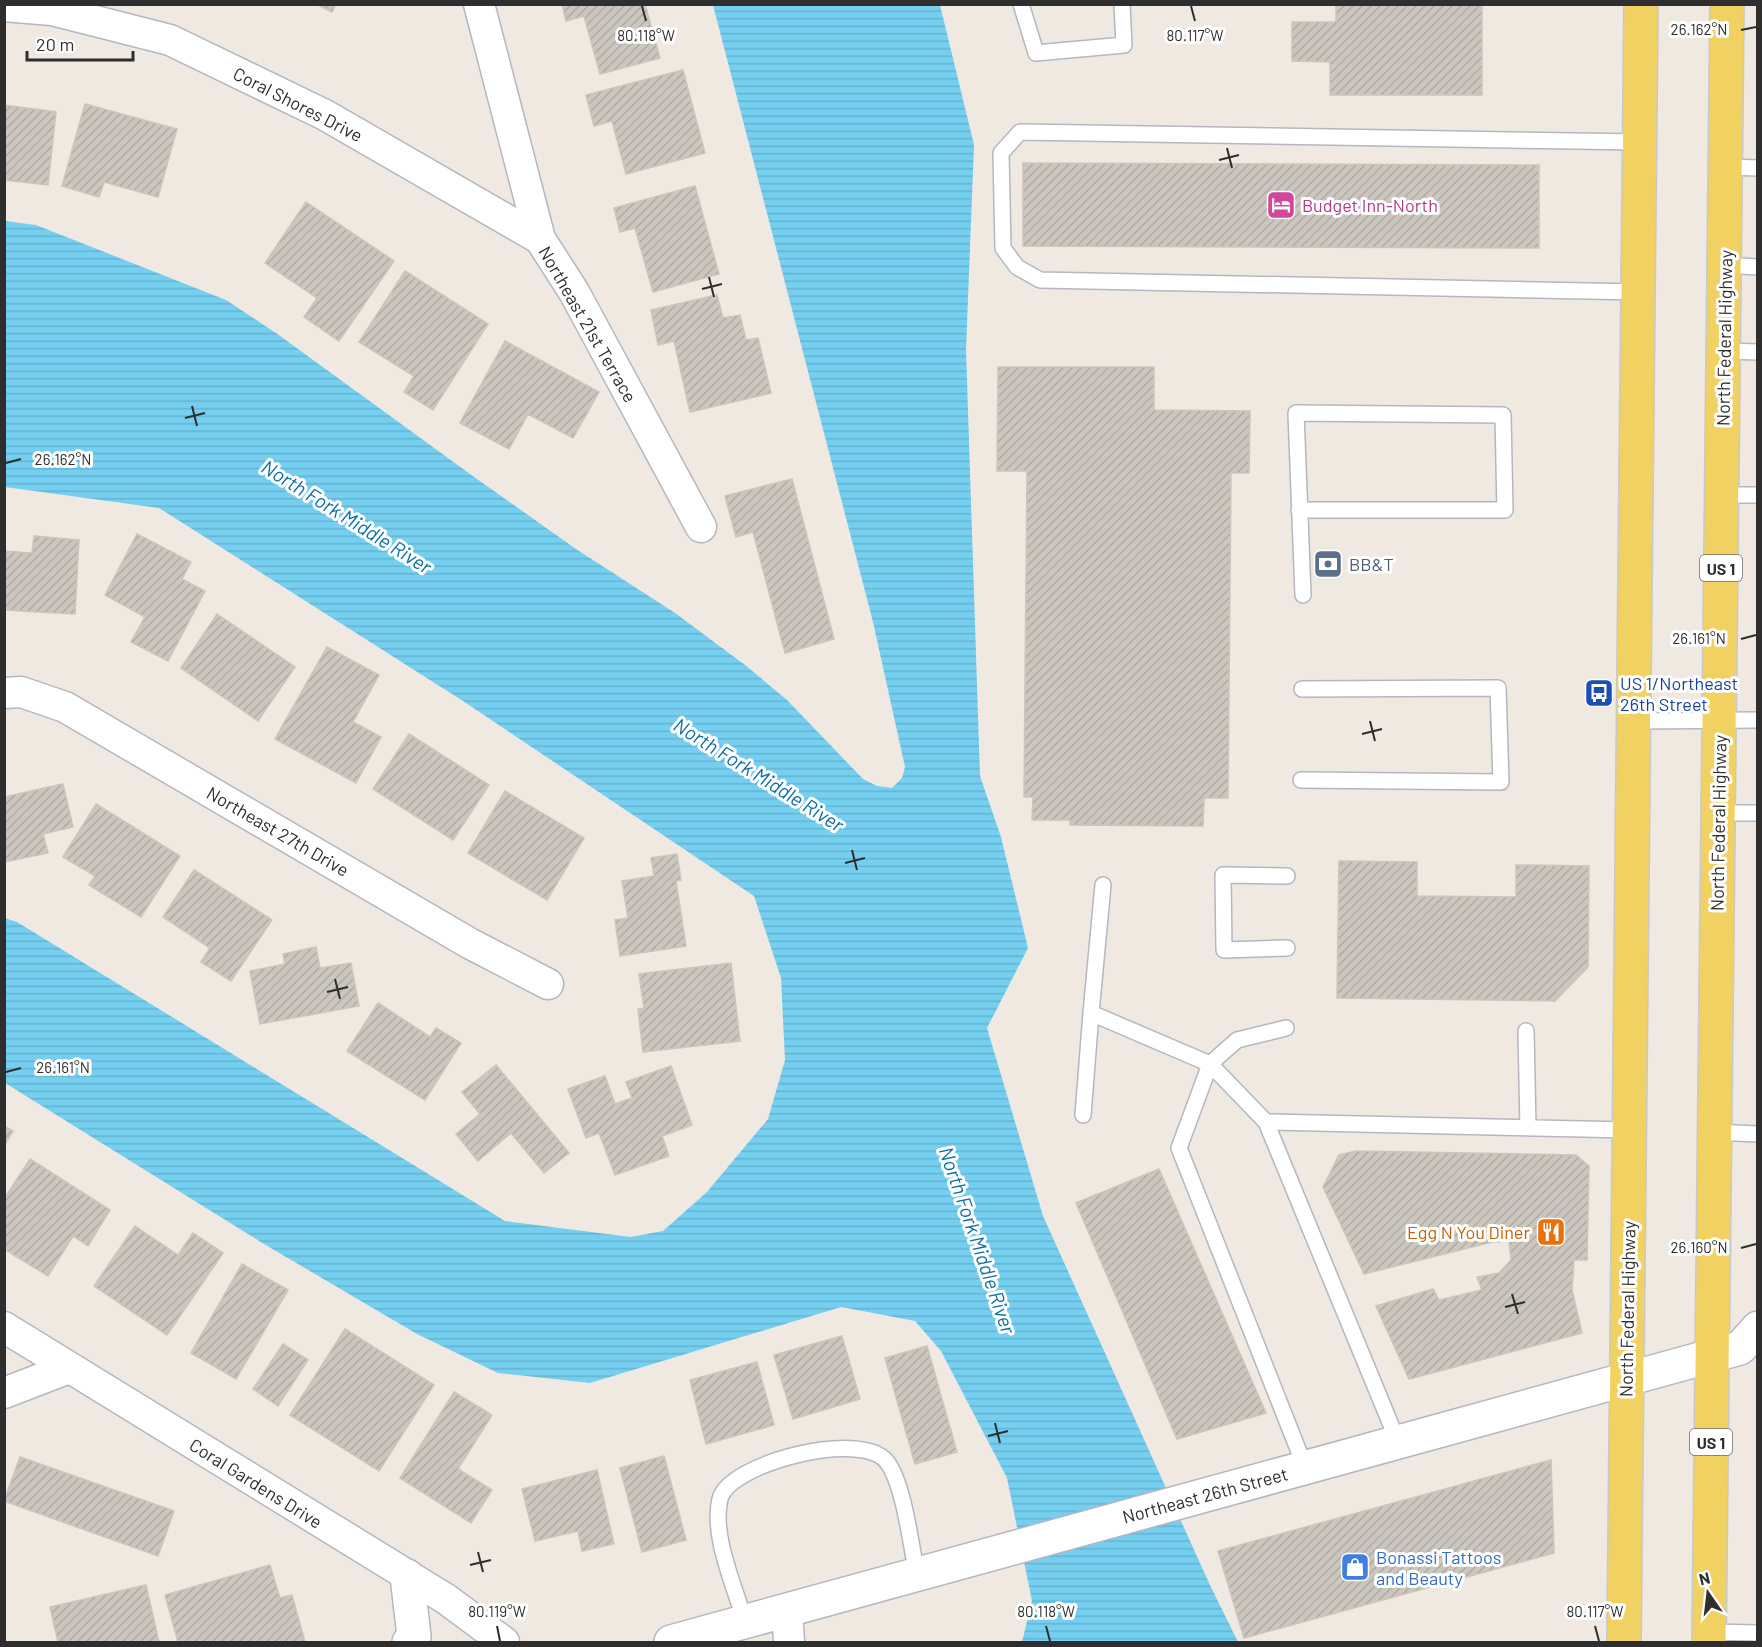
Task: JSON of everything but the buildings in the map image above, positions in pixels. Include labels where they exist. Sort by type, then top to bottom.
[{"type":"main road","name":"North Federal Highway","points":[[1624,1642],[1641,4]]},
{"type":"main road","name":"North Federal Highway","points":[[1709,1637],[1742,1348],[1714,1132],[1724,265],[1742,167],[1727,4]]},
{"type":"street","name":"Northeast 21st Terrace","points":[[479,4],[540,239],[574,292],[701,526]]},
{"type":"street","name":"Coral Shores Drive","points":[[4,6],[52,7],[170,40],[325,115],[540,239]]},
{"type":"street","name":"Northeast 27th Drive","points":[[4,693],[21,692],[64,707],[470,943],[548,984]]},
{"type":"street","name":"Coral Gardens Drive","points":[[4,1327],[446,1599],[504,1642]]},
{"type":"street","name":"Northeast 26th Street","points":[[670,1642],[1742,1348]]},
{"type":"street","points":[[4,1393],[69,1368]]},
{"type":"street","points":[[407,1576],[414,1635],[409,1642]]},
{"type":"street","points":[[787,1611],[789,1642]]},
{"type":"lane","points":[[1021,4],[1036,52],[1124,45],[1122,4]]},
{"type":"lane","points":[[1638,292],[1040,280],[1017,267],[1003,248],[1001,153],[1020,132],[1639,141]]},
{"type":"lane","points":[[1724,265],[1758,267]]},
{"type":"lane","points":[[1724,351],[1758,352]]},
{"type":"lane","points":[[1299,510],[1505,510],[1503,416],[1296,413],[1299,510],[1303,595]]},
{"type":"lane","points":[[1722,495],[1758,495]]},
{"type":"lane","points":[[1301,780],[1501,782],[1498,688],[1302,689]]},
{"type":"lane","points":[[1633,721],[1758,720]]},
{"type":"lane","points":[[1718,813],[1758,813]]},
{"type":"lane","points":[[1287,876],[1223,875],[1224,950],[1287,948]]},
{"type":"lane","points":[[1083,1115],[1103,885]]},
{"type":"lane","points":[[1091,1012],[1209,1064],[1266,1122],[1398,1442]]},
{"type":"lane","points":[[1286,1028],[1237,1040],[1209,1064],[1179,1148],[1305,1467]]},
{"type":"lane","points":[[1526,1030],[1528,1128]]},
{"type":"lane","points":[[1266,1122],[1629,1130]]},
{"type":"lane","points":[[1714,1132],[1758,1134]]},
{"type":"lane","points":[[745,1622],[720,1537],[720,1498],[733,1479],[753,1469],[824,1448],[861,1447],[886,1459],[896,1478],[917,1575]]},
{"type":"lane","points":[[1709,1637],[1758,1633]]},
{"type":"water","name":"North Fork Middle River","points":[[713,5],[940,5],[974,145],[966,350],[980,776],[1001,837],[1028,948],[987,1028],[1043,1216],[1209,1583],[1238,1642],[1022,1642],[1032,1601],[1007,1478],[941,1351],[915,1321],[841,1307],[590,1383],[498,1373],[417,1334],[264,1244],[5,1083],[4,918],[17,922],[505,1221],[631,1237],[663,1231],[707,1192],[768,1119],[785,1060],[781,978],[754,896],[463,701],[159,508],[5,487],[5,221],[36,225],[226,300],[276,333],[576,549],[675,613],[745,665],[787,700],[863,779],[877,786],[892,788],[902,778],[905,767],[873,622]]},
{"type":"place","name":"Budget Inn-North","points":[[1281,205]]},
{"type":"place","name":"BB&T","points":[[1328,564]]},
{"type":"place","name":"US 1/Northeast 26th Street","points":[[1599,693]]},
{"type":"place","name":"Egg N You Diner","points":[[1551,1232]]},
{"type":"place","name":"Bonassi Tattoos and Beauty","points":[[1355,1567]]}]
